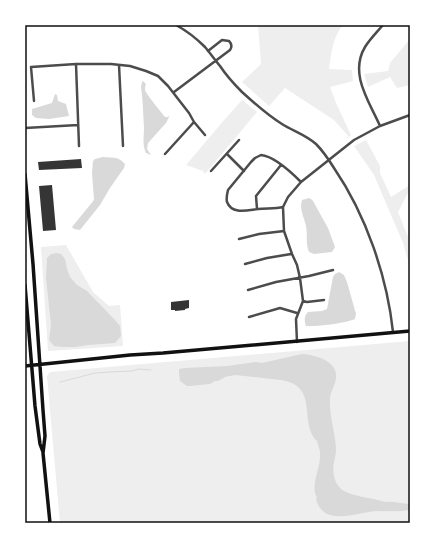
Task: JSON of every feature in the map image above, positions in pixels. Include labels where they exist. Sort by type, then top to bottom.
[{"type":"main road","points":[[25,174],[40,364],[45,436],[44,453],[50,523]]},
{"type":"main road","points":[[25,285],[35,406],[40,444],[44,453]]},
{"type":"main road","points":[[25,366],[130,355],[297,342],[410,331]]},
{"type":"street","points":[[176,25],[187,31],[208,51],[241,91],[280,123],[310,139],[329,159],[342,178],[352,197],[371,242],[388,300],[394,333]]},
{"type":"street","points":[[380,126],[360,82],[359,65],[360,58],[365,47],[383,25]]},
{"type":"street","points":[[174,92],[230,50],[231,43],[229,41],[222,40],[208,51]]},
{"type":"street","points":[[76,64],[79,146]]},
{"type":"street","points":[[34,101],[31,67],[76,64],[130,66],[158,76],[174,92],[194,122],[205,135]]},
{"type":"street","points":[[119,65],[123,146]]},
{"type":"street","points":[[297,342],[296,319],[297,313],[303,301],[297,265],[284,231],[283,207],[288,197],[301,182],[354,140],[380,126],[410,116]]},
{"type":"street","points":[[165,154],[194,122]]},
{"type":"street","points":[[25,128],[78,125]]},
{"type":"street","points":[[212,171],[238,140]]},
{"type":"street","points":[[227,154],[244,171]]},
{"type":"street","points":[[283,207],[278,209],[234,210],[227,201],[227,193],[255,158],[261,155],[270,157],[288,169],[301,182]]},
{"type":"street","points":[[257,209],[256,196],[281,165]]},
{"type":"street","points":[[239,239],[259,234],[284,231]]},
{"type":"street","points":[[245,264],[267,258],[292,254]]},
{"type":"street","points":[[248,290],[276,282],[333,270]]},
{"type":"street","points":[[303,301],[324,300]]},
{"type":"street","points":[[249,317],[280,308],[297,313]]},
{"type":"shaded area","points":[[258,25],[343,25],[335,40],[329,69],[352,70],[353,81],[330,87],[351,135],[349,137],[334,120],[285,88],[269,106],[242,82],[261,64]]},
{"type":"shaded area","points":[[410,39],[410,85],[397,88],[390,77],[368,87],[364,74],[388,71],[390,63]]},
{"type":"shaded area","points":[[143,81],[146,84],[146,92],[165,117],[170,115],[166,123],[148,143],[147,149],[151,155],[146,153],[144,144],[143,102],[141,87]]},
{"type":"shaded area","points":[[55,94],[57,95],[58,101],[66,104],[69,116],[49,119],[36,118],[32,115],[32,109],[52,103]]},
{"type":"shaded area","points":[[242,100],[257,112],[205,174],[203,171],[186,165],[225,119]]},
{"type":"shaded area","points":[[366,140],[380,166],[380,173],[391,197],[410,185],[410,189],[398,212],[410,242],[410,267],[403,243],[374,175],[354,146]]},
{"type":"shaded area","points":[[103,157],[120,160],[125,164],[124,168],[100,205],[80,230],[74,229],[72,227],[94,200],[92,173],[93,161]]},
{"type":"shaded area","points":[[309,198],[313,201],[328,228],[335,247],[332,252],[314,254],[309,252],[306,226],[301,203],[302,200]]},
{"type":"shaded area","points":[[66,245],[93,292],[109,306],[120,305],[123,346],[48,351],[41,247]]},
{"type":"shaded area","points":[[51,254],[61,254],[65,259],[70,277],[77,285],[87,291],[120,326],[121,336],[115,343],[63,347],[54,346],[49,340],[51,325],[46,278],[47,258]]},
{"type":"shaded area","points":[[339,272],[344,275],[347,282],[356,314],[355,319],[317,326],[306,326],[305,319],[308,312],[327,309],[333,277]]},
{"type":"shaded area","points":[[410,341],[410,523],[60,523],[47,376],[50,372]]},
{"type":"shaded area","points":[[302,354],[325,360],[334,367],[336,372],[336,378],[330,396],[330,406],[336,445],[333,472],[337,484],[341,489],[355,495],[385,502],[410,504],[410,510],[376,511],[333,516],[320,508],[316,499],[315,483],[320,462],[320,451],[309,424],[305,397],[300,389],[293,384],[281,380],[235,375],[225,377],[210,384],[187,386],[180,381],[179,369],[227,366],[256,362],[262,363]]},
{"type":"building","points":[[81,159],[82,168],[39,170],[38,162]]},
{"type":"building","points":[[52,185],[56,230],[43,231],[39,186]]},
{"type":"building","points":[[189,300],[189,308],[185,310],[171,310],[171,302]]},
{"type":"waterway","points":[[60,382],[95,373],[132,371],[139,369],[151,370]]}]
